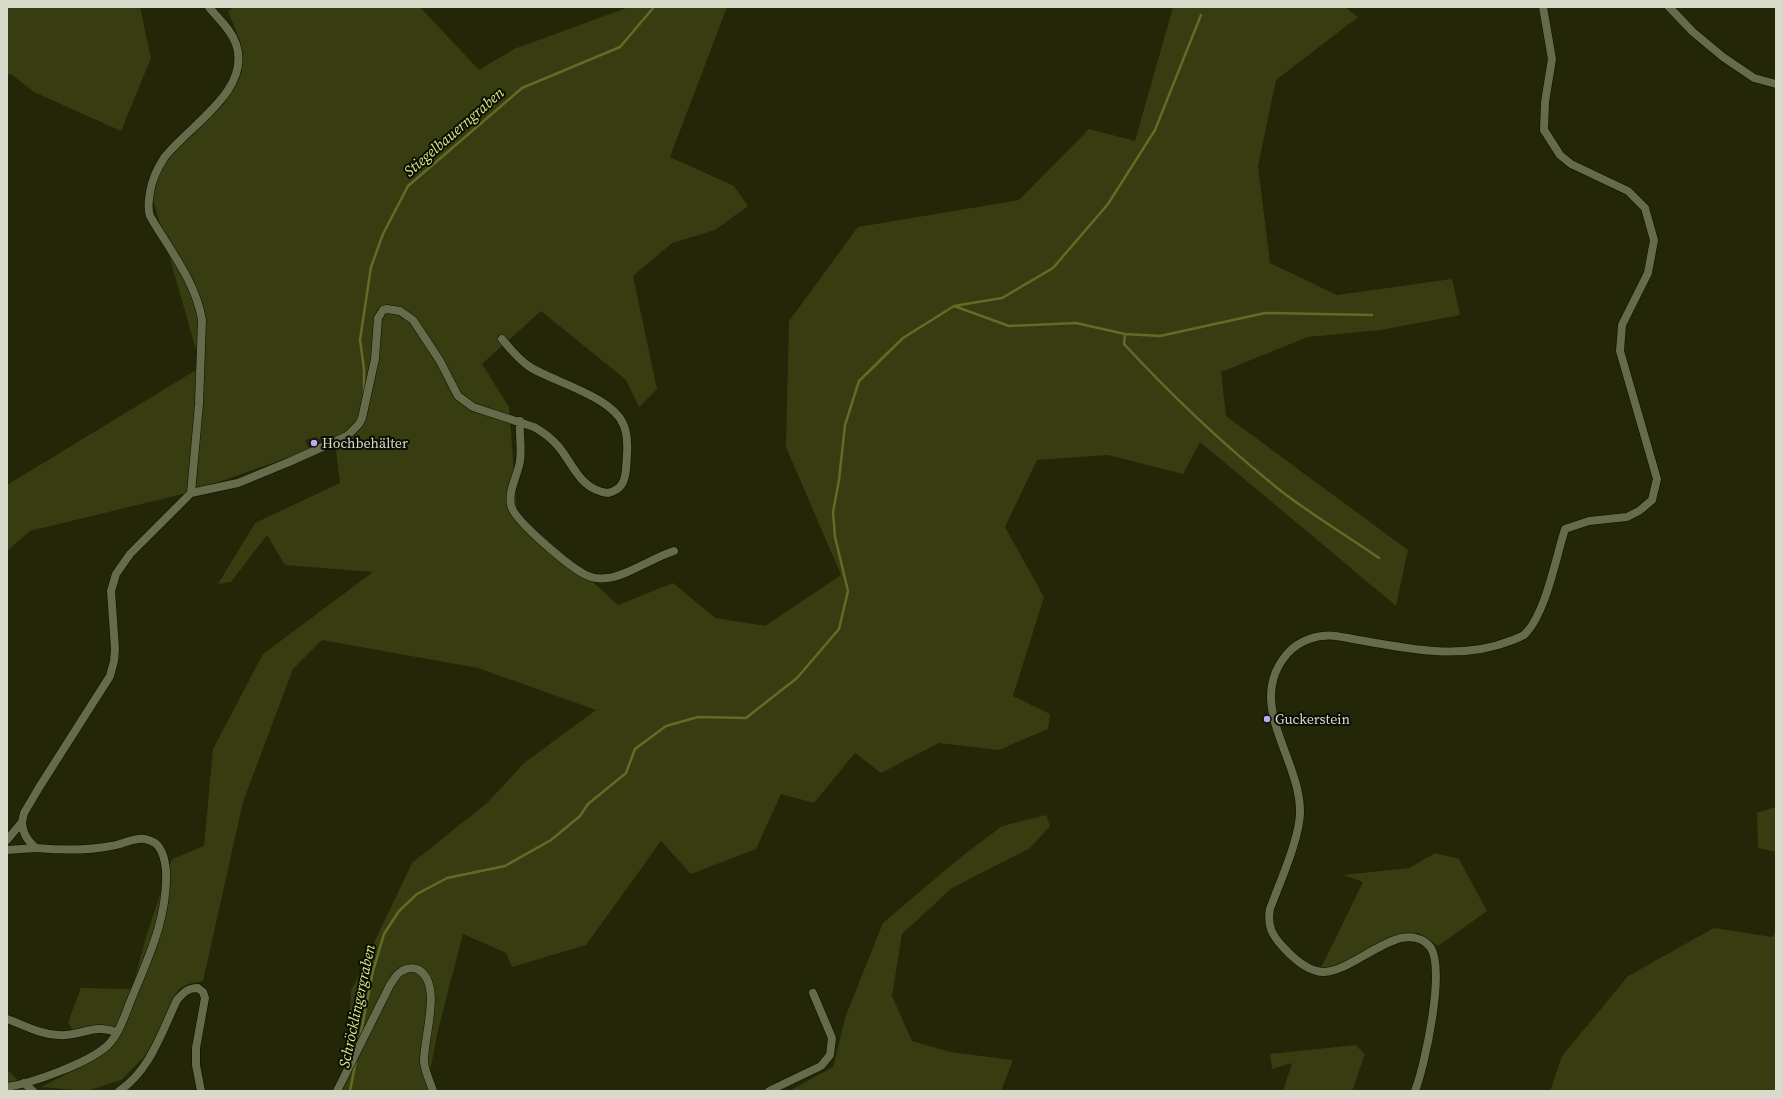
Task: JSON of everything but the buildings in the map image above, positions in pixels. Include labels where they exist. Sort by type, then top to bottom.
[{"type":"street","points":[[191,493],[199,404],[202,320],[200,310],[189,283],[150,216],[148,206],[152,181],[159,166],[171,150],[220,101],[230,87],[238,66],[238,52],[233,37],[209,7]]},
{"type":"street","points":[[1415,1091],[1425,1054],[1435,990],[1434,956],[1427,943],[1416,937],[1400,938],[1338,969],[1323,972],[1310,969],[1294,958],[1277,940],[1270,929],[1270,909],[1297,832],[1300,812],[1298,790],[1271,705],[1271,688],[1276,669],[1292,649],[1304,641],[1322,636],[1336,636],[1435,652],[1476,649],[1500,645],[1525,634],[1539,615],[1565,528],[1589,521],[1627,517],[1639,511],[1652,500],[1657,479],[1620,351],[1622,325],[1648,273],[1654,240],[1645,208],[1628,191],[1571,164],[1560,155],[1544,130],[1545,102],[1552,59],[1543,7]]},
{"type":"street","points":[[1669,7],[1693,32],[1723,57],[1754,78],[1776,84]]},
{"type":"street","points":[[36,848],[26,839],[22,830],[24,813],[110,676],[114,661],[115,649],[111,591],[116,574],[130,554],[191,493],[222,487],[244,480],[347,436],[354,430],[359,424],[365,411],[368,383],[375,359],[378,318],[383,310],[387,309],[400,311],[414,320],[440,361],[458,396],[465,402],[473,407],[520,421],[534,427],[550,438],[558,446],[581,480],[589,487],[608,493],[616,490],[623,484],[625,476],[627,442],[622,421],[614,412],[581,390],[525,364],[502,339]]},
{"type":"street","points":[[520,421],[521,455],[511,494],[511,505],[515,516],[548,546],[581,573],[600,578],[612,577],[674,551]]},
{"type":"street","points":[[7,840],[22,822]]},
{"type":"street","points":[[7,850],[36,848],[97,848],[138,839],[147,840],[156,844],[162,852],[165,862],[166,877],[161,922],[146,964],[116,1032],[108,1045],[97,1054],[82,1062],[24,1083],[7,1087]]},
{"type":"street","points":[[337,1091],[390,985],[397,974],[410,968],[419,969],[429,983],[430,1015],[424,1056],[425,1069],[433,1091]]},
{"type":"street","points":[[118,1091],[136,1077],[145,1065],[177,1000],[184,992],[191,988],[198,988],[203,992],[205,998],[196,1053],[198,1079],[202,1091]]},
{"type":"street","points":[[770,1091],[821,1066],[830,1055],[832,1038],[813,993]]},
{"type":"street","points":[[7,1019],[47,1034],[60,1036],[75,1034],[97,1028],[105,1028],[116,1032]]},
{"type":"street","points":[[24,1083],[33,1091]]},
{"type":"green space","points":[[7,7],[140,7],[151,58],[121,131],[34,92],[11,74],[7,75]]},
{"type":"green space","points":[[234,7],[420,7],[479,70],[514,49],[629,7],[727,7],[670,157],[734,186],[748,206],[715,230],[672,243],[633,276],[657,389],[639,407],[626,380],[541,311],[482,364],[509,407],[517,512],[618,605],[673,583],[715,618],[765,626],[841,575],[786,447],[789,321],[858,227],[1019,200],[1089,129],[1135,141],[1173,7],[1345,7],[1358,17],[1276,80],[1258,166],[1270,263],[1337,295],[1452,279],[1460,315],[1381,330],[1308,337],[1221,372],[1226,416],[1408,550],[1396,606],[1200,442],[1183,474],[1108,455],[1037,460],[1005,527],[1044,597],[1013,696],[1050,714],[1048,729],[999,750],[939,743],[881,773],[855,753],[814,803],[781,794],[756,849],[691,874],[661,841],[586,945],[512,967],[506,953],[463,934],[438,1030],[427,1086],[428,1091],[340,1091],[343,1084],[348,1050],[351,991],[412,863],[488,802],[524,763],[596,710],[478,668],[322,640],[293,669],[243,802],[203,981],[188,984],[179,989],[146,1055],[121,1080],[86,1091],[41,1087],[92,1061],[121,1033],[73,1031],[68,1022],[81,988],[132,989],[146,937],[172,859],[204,846],[213,749],[263,654],[373,572],[285,565],[267,535],[231,582],[218,584],[255,523],[340,483],[336,450],[316,437],[305,440],[310,450],[187,493],[30,531],[7,551],[7,485],[201,367],[152,196],[163,163],[224,104],[242,72],[240,41],[228,11]]},
{"type":"green space","points":[[1776,807],[1776,852],[1758,848],[1757,813]]},
{"type":"green space","points":[[1046,815],[1050,826],[1030,848],[952,888],[902,934],[892,996],[912,1041],[950,1052],[1013,1060],[1001,1091],[789,1091],[833,1067],[846,1015],[883,923],[961,857],[1002,826]]},
{"type":"green space","points":[[1435,853],[1459,859],[1487,911],[1438,946],[1418,933],[1399,935],[1339,964],[1321,968],[1363,882],[1343,875],[1409,868]]},
{"type":"green space","points":[[1714,928],[1772,937],[1776,933],[1776,1091],[1550,1091],[1562,1056],[1628,976]]},
{"type":"green space","points":[[1355,1045],[1365,1054],[1352,1091],[1283,1091],[1292,1063],[1272,1069],[1270,1054]]},
{"type":"green space","points":[[7,1072],[10,1072],[28,1091],[7,1091]]},
{"type":"waterway","name":"Stiegelbauerngraben","points":[[364,394],[364,369],[360,340],[371,267],[383,234],[408,186],[522,88],[620,47],[654,7]]},
{"type":"waterway","name":"Schröcklingergraben","points":[[360,1037],[373,971],[384,934],[399,911],[417,894],[447,878],[505,866],[551,840],[580,816],[588,804],[626,773],[635,749],[666,726],[698,717],[746,718],[797,678],[839,629],[848,591],[835,537],[833,512],[839,480],[845,425],[859,381],[903,338],[954,306],[1002,298],[1053,268],[1108,204],[1155,130],[1201,15]]},
{"type":"waterway","points":[[954,306],[1009,326],[1076,323],[1125,334],[1160,336],[1265,313],[1372,315]]},
{"type":"waterway","points":[[1125,334],[1124,344],[1180,402],[1220,439],[1293,500],[1379,558]]},
{"type":"waterway","name":"Schröcklingergraben","points":[[350,1091],[356,1060]]},
{"type":"place","name":"Hochbehälter","points":[[314,443]]},
{"type":"place","name":"Guckerstein","points":[[1267,719]]}]
